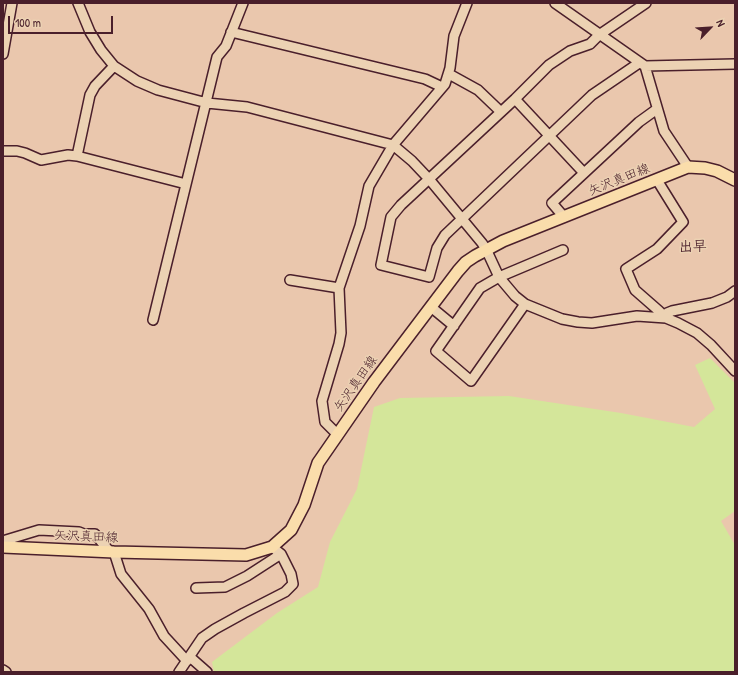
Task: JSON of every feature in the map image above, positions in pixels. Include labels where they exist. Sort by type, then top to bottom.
[{"type":"main road","name":"矢沢真田線","points":[[3,547],[112,552],[246,555],[272,546],[290,530],[304,505],[318,463],[374,382],[458,271],[475,256],[503,241],[688,167],[705,168],[717,171],[735,180]]},
{"type":"street","points":[[3,54],[12,3]]},
{"type":"street","points":[[78,3],[90,32],[101,50],[114,66],[137,81],[158,90],[206,103],[247,107],[393,145],[429,179],[486,249],[499,277],[515,296],[525,304],[562,319],[578,322],[592,323],[637,316],[666,318],[678,322],[697,332],[735,371]]},
{"type":"street","points":[[153,320],[217,57],[226,46],[242,3]]},
{"type":"street","points":[[338,435],[325,422],[322,401],[341,333],[338,288],[360,226],[370,186],[393,145],[442,87],[449,74],[454,36],[467,3]]},
{"type":"street","points":[[556,3],[642,65],[664,131],[688,167]]},
{"type":"street","points":[[646,3],[600,35],[590,44],[570,51],[549,64],[515,99],[401,205],[391,217],[381,265],[429,277],[437,248],[445,235],[592,95],[642,65],[735,64]]},
{"type":"street","points":[[231,32],[425,79],[442,87]]},
{"type":"street","points":[[77,156],[90,95],[95,86],[114,66]]},
{"type":"street","points":[[449,74],[478,90],[501,112]]},
{"type":"street","points":[[515,99],[548,137],[584,173]]},
{"type":"street","points":[[564,217],[552,203],[639,122],[657,109]]},
{"type":"street","points":[[3,151],[17,151],[41,160],[68,155],[77,156],[186,184]]},
{"type":"street","points":[[657,180],[683,222],[657,249],[626,268],[635,290],[666,318]]},
{"type":"street","points":[[525,304],[471,381],[436,351],[480,288],[499,277],[563,250]]},
{"type":"street","points":[[290,280],[338,288]]},
{"type":"street","points":[[666,318],[667,313],[672,311],[712,303],[735,291]]},
{"type":"street","points":[[431,307],[454,326]]},
{"type":"street","points":[[3,542],[39,530],[95,534],[112,552],[121,574],[149,609],[164,636],[189,659],[207,672]]},
{"type":"street","points":[[179,672],[202,638],[215,629],[285,592],[293,584],[291,574],[281,554],[272,546]]},
{"type":"street","points":[[196,588],[225,587],[247,576],[281,554]]},
{"type":"green space","points":[[710,358],[735,383],[735,511],[721,521],[735,545],[735,672],[214,672],[212,662],[277,613],[318,587],[330,542],[357,489],[374,407],[400,398],[509,396],[621,413],[694,427],[715,409],[695,365]]},
{"type":"district","name":"出早","points":[[693,247]]}]
